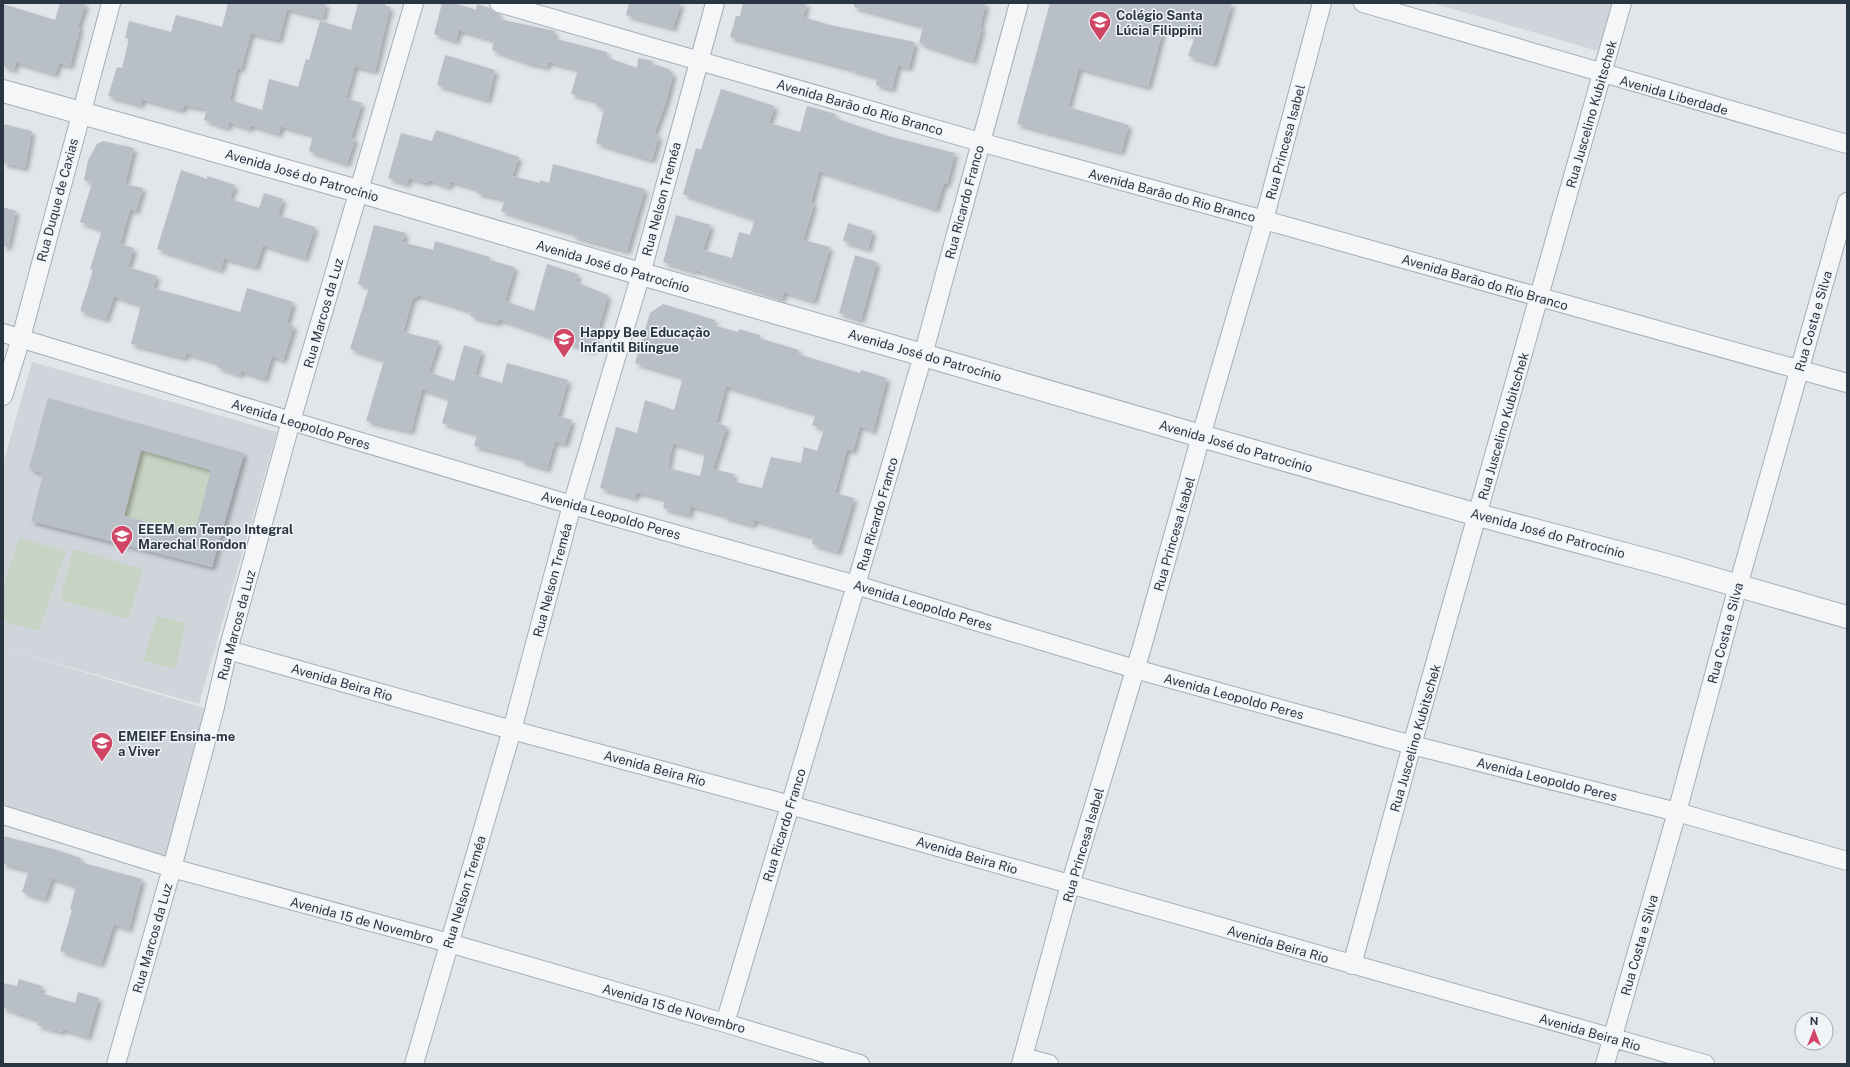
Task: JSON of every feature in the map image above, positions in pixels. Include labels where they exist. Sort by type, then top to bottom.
[{"type":"street","name":"Rua Duque de Caxias","points":[[3,396],[21,338],[111,3]]},
{"type":"street","name":"Rua Marcos da Luz","points":[[116,1064],[172,868],[214,711],[228,650],[291,421],[414,3]]},
{"type":"street","name":"Avenida Barão do Rio Branco","points":[[499,3],[980,142],[1847,383]]},
{"type":"street","name":"Rua Nelson Treméa","points":[[414,1064],[512,730],[572,505],[641,274],[698,60],[715,3]]},
{"type":"street","name":"Rua Ricardo Franco","points":[[725,1023],[923,355],[1019,3]]},
{"type":"street","name":"Rua Princesa Isabel","points":[[1022,1060],[1070,885],[1135,668],[1264,220],[1322,3]]},
{"type":"street","name":"Avenida Liberdade","points":[[1363,3],[1602,74],[1847,144]]},
{"type":"street","name":"Rua Juscelino Kubitschek","points":[[1352,965],[1412,745],[1622,3]]},
{"type":"street","name":"Avenida José do Patrocínio","points":[[3,90],[358,191],[1201,436],[1478,515],[1847,617]]},
{"type":"street","name":"Rua Costa e Silva","points":[[1605,1064],[1677,812],[1738,586],[1847,202]]},
{"type":"street","name":"Avenida Leopoldo Peres","points":[[3,333],[572,505],[856,585],[1135,668],[1412,745],[1677,812],[1847,861]]},
{"type":"street","name":"Avenida Beira Rio","points":[[228,650],[512,730],[790,805],[1704,1064]]},
{"type":"street","name":"Avenida 15 de Novembro","points":[[3,815],[172,868],[449,943],[725,1023],[860,1064]]},
{"type":"street","points":[[1022,1060],[1049,1064]]},
{"type":"shaded area","points":[[1432,3],[1612,3],[1598,51]]},
{"type":"shaded area","name":"EEEM em Tempo Integral Marechal Rondon","points":[[32,362],[277,432],[199,704],[3,648],[3,464]]},
{"type":"shaded area","name":"EMEIEF Ensina-me a Viver","points":[[3,648],[214,711],[172,868],[3,815]]},
{"type":"green space","points":[[141,450],[211,470],[194,535],[124,516]]},
{"type":"green space","points":[[19,538],[66,551],[39,631],[3,621],[3,586]]},
{"type":"green space","points":[[73,549],[142,569],[129,619],[60,600]]},
{"type":"green space","points":[[157,616],[186,623],[175,669],[143,661]]},
{"type":"building","points":[[60,3],[86,3],[78,27],[80,28],[70,66],[59,63],[55,74],[16,62],[14,70],[3,66],[3,4],[55,20]]},
{"type":"building","points":[[228,3],[326,3],[323,18],[287,9],[279,40],[251,33],[241,69],[237,68],[230,100],[262,110],[269,79],[298,87],[306,59],[309,60],[320,21],[351,30],[358,3],[385,3],[385,6],[390,7],[375,71],[355,66],[346,98],[362,103],[351,138],[355,139],[347,164],[309,151],[313,135],[281,126],[279,134],[251,125],[250,129],[229,122],[228,128],[204,120],[207,109],[184,105],[182,110],[142,99],[141,105],[108,96],[117,67],[122,68],[129,39],[125,38],[129,21],[171,32],[176,15],[222,27]]},
{"type":"building","points":[[442,3],[454,3],[476,10],[477,4],[490,8],[492,11],[500,14],[499,19],[555,31],[553,38],[607,52],[606,57],[637,68],[638,58],[653,61],[652,64],[669,69],[673,75],[666,102],[654,134],[659,136],[652,160],[596,143],[604,109],[596,106],[598,101],[571,94],[578,69],[548,62],[547,67],[526,62],[492,50],[494,40],[459,30],[456,41],[434,34]]},
{"type":"building","points":[[629,3],[681,3],[673,28],[626,15]]},
{"type":"building","points":[[743,3],[807,3],[803,17],[830,25],[915,42],[909,68],[898,65],[892,89],[876,85],[877,77],[730,37],[736,16],[740,16]]},
{"type":"building","points":[[854,3],[986,3],[980,27],[982,28],[973,61],[919,43],[923,26],[854,7]]},
{"type":"building","points":[[1050,3],[1232,3],[1214,64],[1188,56],[1195,36],[1164,26],[1148,87],[1079,68],[1068,107],[1129,125],[1121,152],[1017,124]]},
{"type":"building","points":[[445,55],[495,70],[488,100],[437,85]]},
{"type":"building","points":[[721,89],[775,106],[769,123],[800,132],[807,106],[836,114],[835,118],[888,136],[955,153],[947,184],[944,183],[936,209],[819,171],[811,203],[814,204],[803,240],[830,247],[814,301],[784,292],[782,299],[696,270],[696,272],[663,262],[676,215],[711,225],[703,250],[732,258],[739,232],[750,235],[755,219],[683,194],[696,148],[701,150]]},
{"type":"building","points":[[3,124],[32,131],[25,168],[3,163]]},
{"type":"building","points":[[436,130],[519,157],[512,176],[540,183],[540,180],[549,183],[553,164],[645,189],[627,251],[572,236],[573,233],[501,211],[505,199],[477,193],[478,189],[450,181],[449,187],[429,180],[427,183],[409,178],[407,184],[388,178],[401,133],[432,141]]},
{"type":"building","points":[[103,141],[134,148],[125,184],[143,188],[136,211],[130,209],[120,244],[134,248],[128,267],[157,276],[153,288],[240,312],[247,288],[293,302],[287,323],[294,326],[283,360],[272,356],[265,379],[241,371],[240,375],[217,367],[218,363],[186,353],[185,358],[131,344],[141,305],[114,296],[106,319],[80,311],[93,270],[90,269],[102,230],[80,222],[92,183],[84,180],[88,160],[97,144]]},
{"type":"building","points":[[181,170],[207,179],[207,176],[235,185],[230,199],[259,208],[264,193],[283,199],[278,215],[315,227],[305,258],[263,245],[256,267],[224,258],[221,270],[157,249]]},
{"type":"building","points":[[3,207],[16,211],[8,247],[3,246]]},
{"type":"building","points":[[848,223],[873,231],[868,249],[843,241]]},
{"type":"building","points":[[374,225],[406,233],[402,242],[433,250],[435,241],[490,257],[489,260],[515,267],[505,301],[534,311],[547,264],[578,274],[576,282],[608,295],[592,351],[499,319],[498,323],[470,316],[472,311],[418,295],[416,298],[413,297],[403,332],[439,341],[429,372],[454,381],[464,345],[482,351],[475,375],[502,383],[507,363],[568,380],[558,416],[572,420],[565,444],[555,441],[547,469],[521,461],[522,458],[474,446],[477,434],[442,423],[449,398],[422,389],[411,431],[366,421],[384,360],[350,349],[369,287],[358,284]]},
{"type":"building","points":[[855,255],[877,262],[861,320],[839,313]]},
{"type":"building","points":[[663,304],[715,320],[713,325],[738,332],[739,329],[760,335],[759,338],[799,350],[798,354],[860,373],[861,370],[887,378],[873,431],[860,426],[853,451],[847,449],[835,493],[854,498],[838,552],[812,544],[814,537],[754,520],[753,525],[691,506],[689,515],[663,508],[665,499],[637,492],[635,498],[600,488],[616,427],[637,433],[645,400],[674,410],[683,377],[635,363],[650,313]],"holes":[[[726,386],[816,414],[812,425],[824,429],[817,451],[804,447],[801,463],[771,457],[762,488],[732,481],[734,474],[713,469],[727,426],[716,423]],[[673,443],[705,453],[700,476],[668,468]]]},
{"type":"building","points":[[48,398],[244,453],[212,567],[31,521],[43,474],[29,468]],"holes":[[[141,450],[211,470],[194,535],[124,516]]]},
{"type":"building","points":[[3,836],[57,850],[81,858],[80,862],[142,879],[129,929],[114,924],[101,964],[60,951],[72,910],[70,909],[76,886],[52,878],[45,899],[22,892],[29,870],[3,864]]},
{"type":"building","points":[[19,979],[42,986],[40,993],[75,1003],[78,992],[99,998],[88,1037],[63,1029],[62,1032],[37,1025],[39,1020],[3,1008],[3,983],[17,986]]},
{"type":"place","name":"Colégio Santa Lúcia Filippini","points":[[1100,42]]},
{"type":"place","name":"Happy Bee Educação Infantil Bilíngue","points":[[564,358]]},
{"type":"place","name":"EEEM em Tempo Integral Marechal Rondon","points":[[122,556]]},
{"type":"place","name":"EMEIEF Ensina-me a Viver","points":[[102,762]]}]
